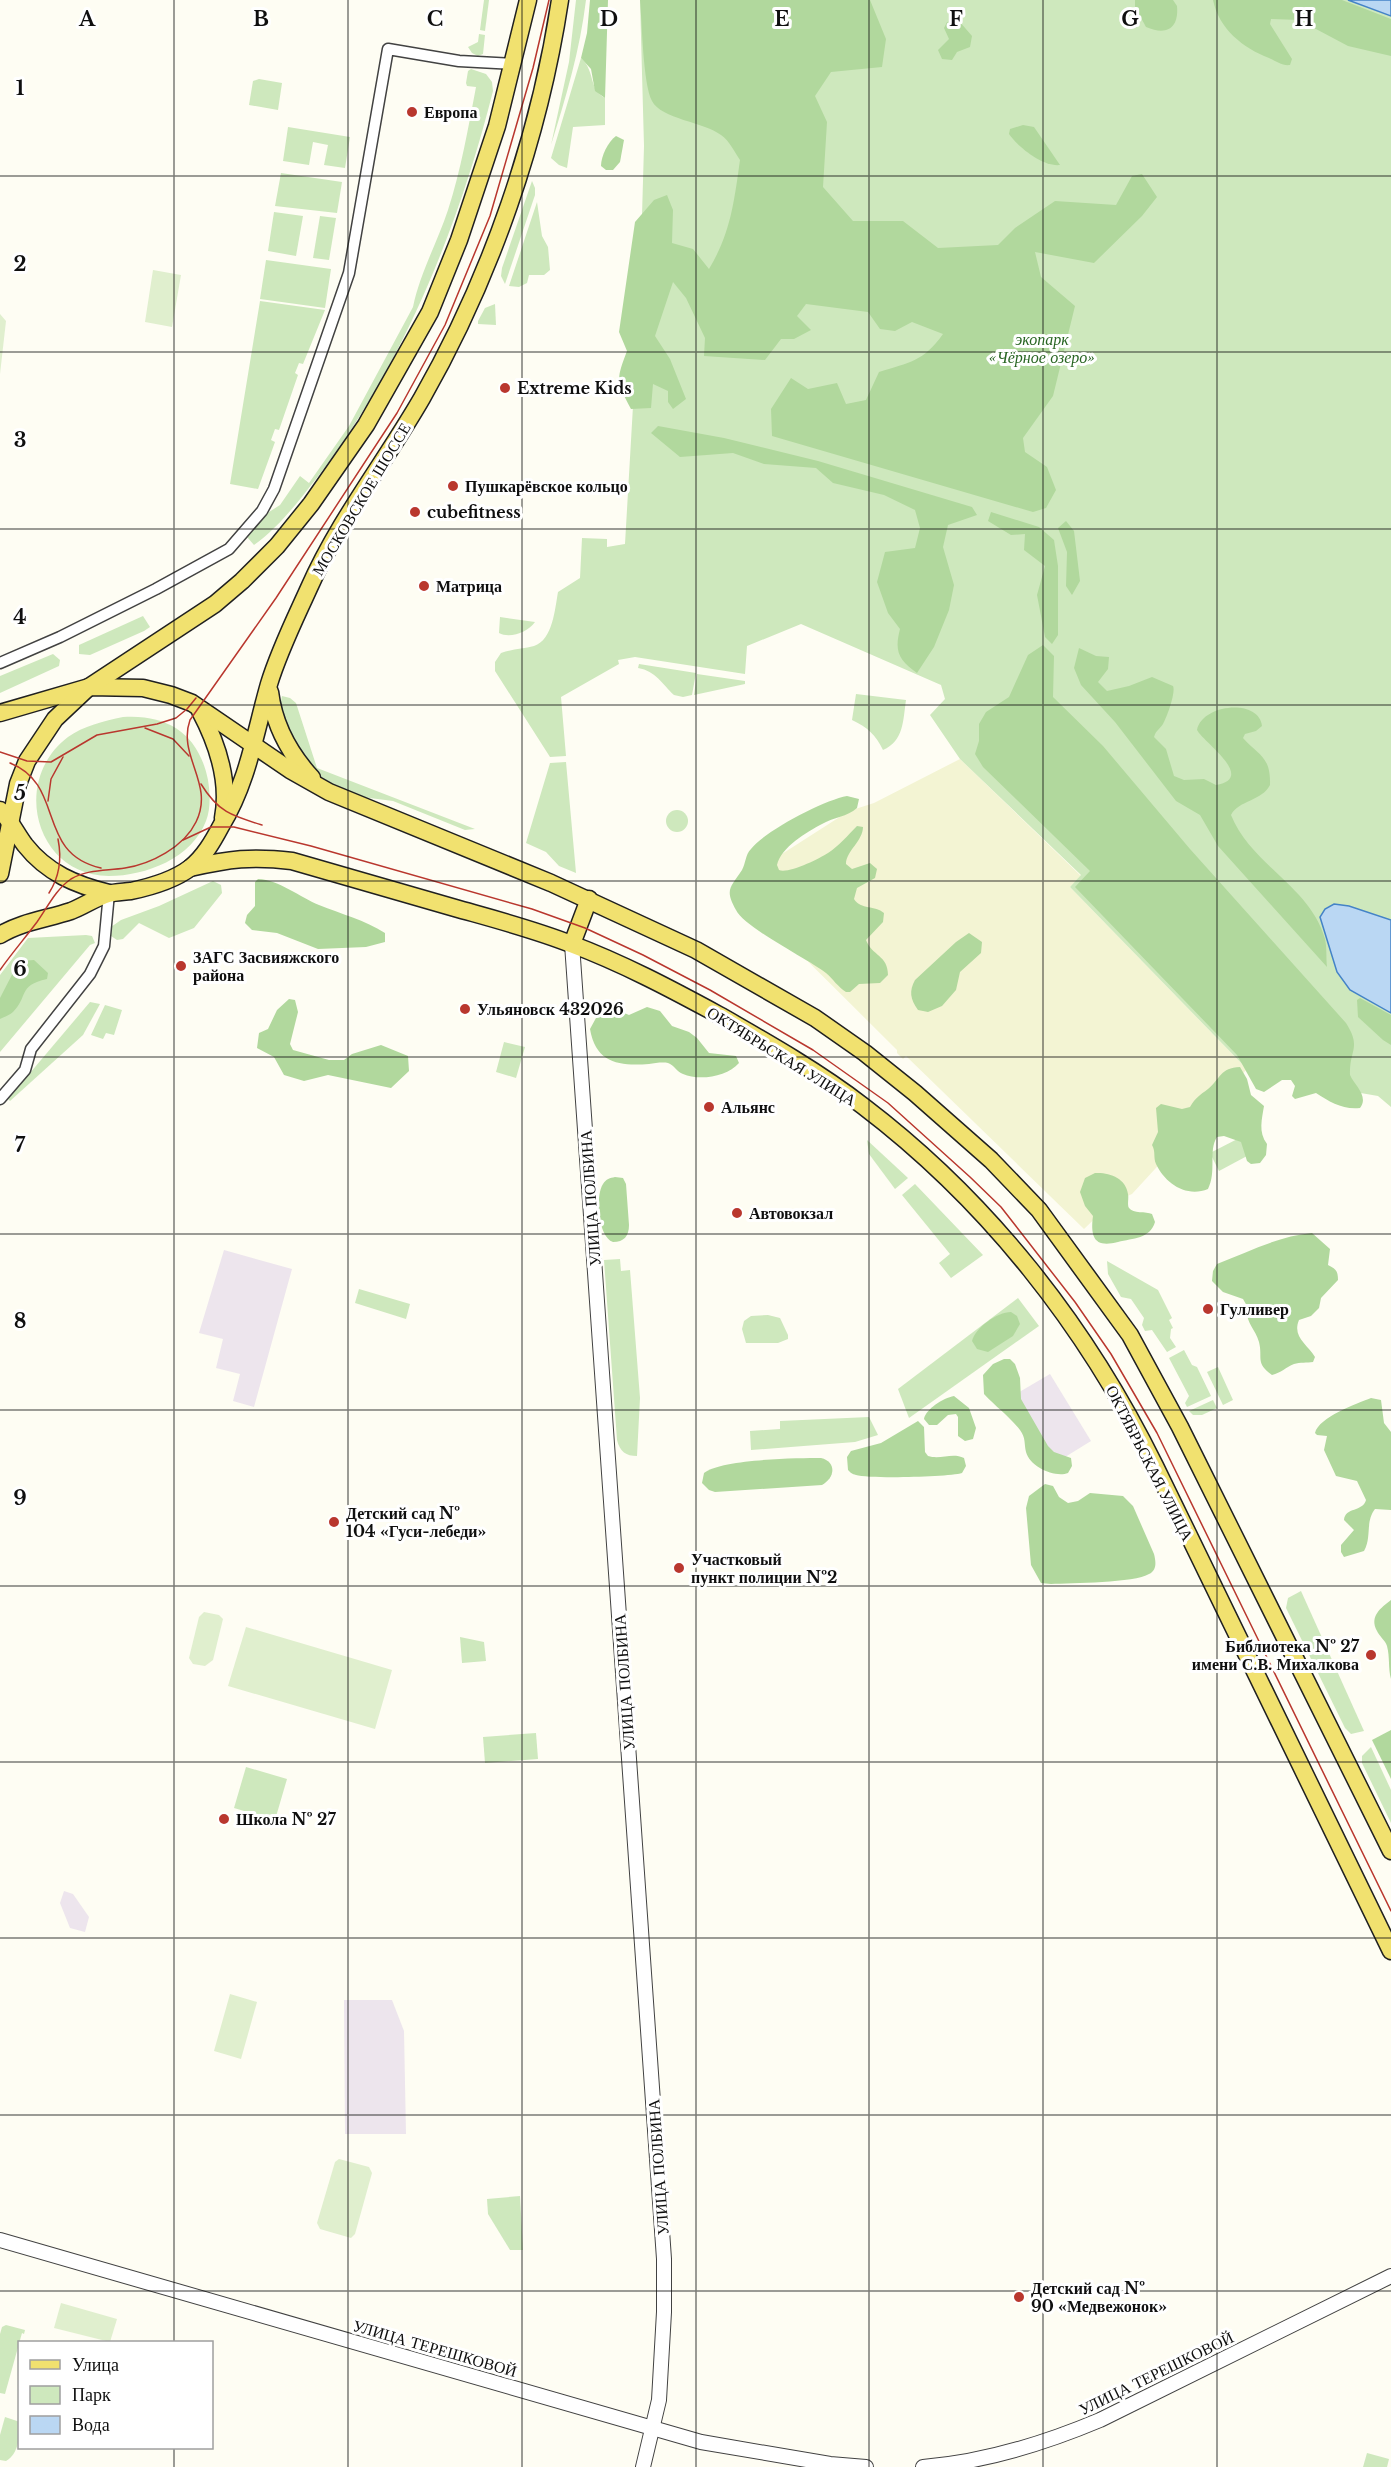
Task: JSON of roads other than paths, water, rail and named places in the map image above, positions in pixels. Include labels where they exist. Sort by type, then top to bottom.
[{"type":"main road","name":"МОСКОВСКОЕ ШОССЕ","points":[[88,687],[215,604],[277,546],[339,466],[398,372],[430,312],[480,181],[513,64],[528,0]]},
{"type":"main road","name":"МОСКОВСКОЕ ШОССЕ","points":[[0,935],[10,929],[74,910],[109,893],[151,886],[190,868],[212,843],[239,795],[255,746],[270,683],[319,565],[422,398],[467,312],[496,240],[530,136],[545,79],[560,0]]},
{"type":"main road","points":[[270,683],[274,713],[285,742],[303,768],[329,792]]},
{"type":"main road","points":[[0,874],[6,816],[33,751],[55,718],[88,687]]},
{"type":"main road","points":[[0,713],[88,687],[143,688],[171,694],[198,707],[290,770],[329,792],[589,899],[696,950],[815,1018],[865,1053],[955,1126],[1039,1210],[1130,1335],[1180,1427],[1391,1851]]},
{"type":"main road","points":[[198,707],[214,740],[221,766],[225,796],[222,825]]},
{"type":"main road","points":[[6,816],[24,844],[41,862],[70,881],[109,893]]},
{"type":"main road","name":"ОКТЯБРЬСКАЯ УЛИЦА","points":[[190,868],[231,858],[261,857],[292,861],[532,930],[572,944],[656,981],[742,1028],[841,1090],[905,1141],[964,1194],[1017,1252],[1082,1339],[1143,1441],[1391,1951]]},
{"type":"main road","name":"УЛИЦА ПОЛБИНА","points":[[572,944],[589,899]]},
{"type":"street","points":[[0,663],[60,637],[229,549],[262,511],[274,489],[349,273],[388,49],[459,61],[513,64]]},
{"type":"street","points":[[0,1099],[25,1070],[31,1049],[90,974],[104,946],[109,893]]},
{"type":"street","name":"УЛИЦА ПОЛБИНА","points":[[572,944],[664,2259],[660,2389],[654,2430],[643,2467]]},
{"type":"street","name":"УЛИЦА ТЕРЕШКОВОЙ","points":[[0,2240],[654,2430],[701,2442],[830,2464],[866,2467]]},
{"type":"street","name":"УЛИЦА ТЕРЕШКОВОЙ","points":[[923,2467],[1016,2452],[1074,2431],[1391,2276]]},
{"type":"water","points":[[1348,0],[1391,0],[1391,16]]},
{"type":"water","points":[[1334,904],[1349,906],[1391,920],[1391,1013],[1350,990],[1337,972],[1320,917],[1325,909]]},
{"type":"tram line","points":[[0,970],[56,893],[71,879],[91,872],[145,863],[166,853],[191,831],[201,808],[201,795],[188,746],[187,733],[190,720],[276,598],[397,413],[445,325],[490,216],[533,68],[549,0]]},
{"type":"tram line","points":[[0,752],[27,761],[51,762],[97,735],[157,724],[176,718],[196,698]]},
{"type":"tram line","points":[[145,728],[173,739],[189,756]]},
{"type":"tram line","points":[[48,801],[51,779],[63,757]]},
{"type":"tram line","points":[[10,763],[27,773],[39,787],[58,834],[67,848],[80,860],[101,868]]},
{"type":"tram line","points":[[201,784],[213,801],[227,812],[262,825]]},
{"type":"tram line","points":[[183,840],[211,827],[234,827],[311,846],[532,909],[585,928],[710,990],[813,1050],[888,1103],[1001,1207],[1075,1302],[1111,1354],[1157,1433],[1391,1911]]},
{"type":"tram line","points":[[49,893],[56,880],[59,867],[58,839]]},
{"type":"place","name":"Европа","points":[[412,112]]},
{"type":"place","name":"Extreme Kids","points":[[505,388]]},
{"type":"place","name":"Пушкарёвское кольцо","points":[[453,486]]},
{"type":"place","name":"cubefitness","points":[[415,512]]},
{"type":"place","name":"Матрица","points":[[424,586]]},
{"type":"place","name":"ЗАГС Засвияжского района","points":[[181,966]]},
{"type":"place","name":"Ульяновск 432026","points":[[465,1009]]},
{"type":"place","name":"Альянс","points":[[709,1107]]},
{"type":"place","name":"Автовокзал","points":[[737,1213]]},
{"type":"place","name":"Гулливер","points":[[1208,1309]]},
{"type":"place","name":"Детский сад № 104 «Гуси-лебеди»","points":[[334,1522]]},
{"type":"place","name":"Участковый пункт полиции №2","points":[[679,1568]]},
{"type":"place","name":"Библиотека № 27 имени С.В. Михалкова","points":[[1371,1655]]},
{"type":"place","name":"Школа № 27","points":[[224,1819]]},
{"type":"place","name":"Детский сад № 90 «Медвежонок»","points":[[1019,2297]]},
{"type":"park label","name":"экопарк «Чёрное озеро»","points":[[1042,348]]}]
